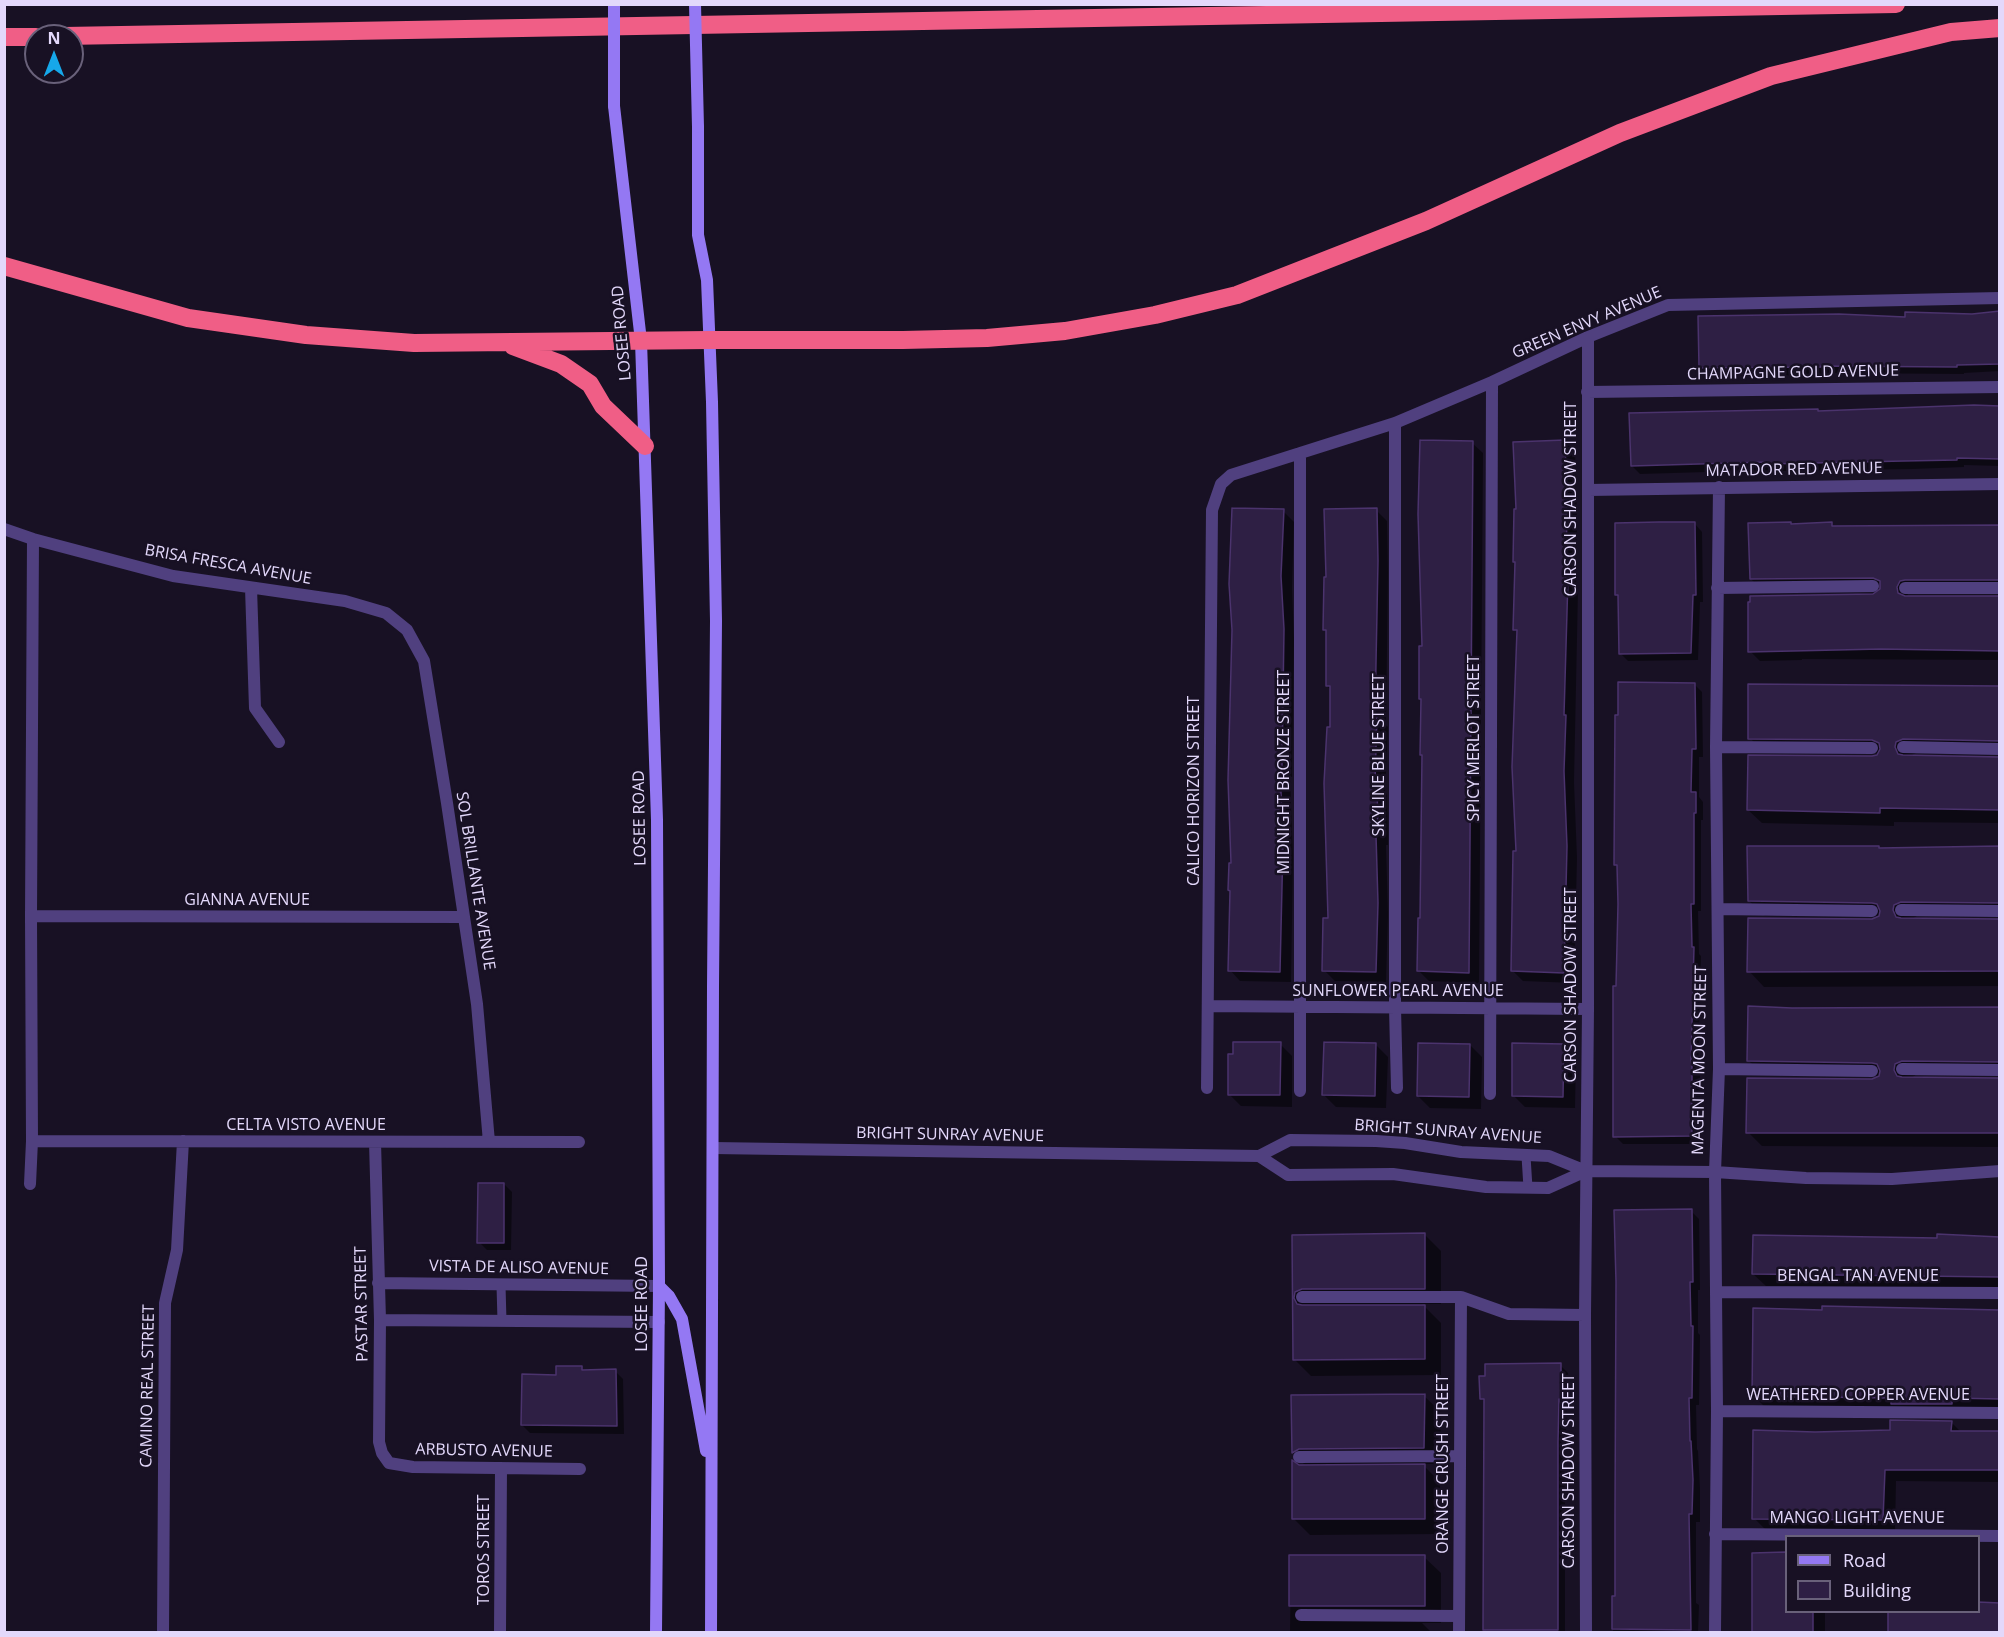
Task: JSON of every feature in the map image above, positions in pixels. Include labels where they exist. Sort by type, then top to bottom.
[{"type":"highway","points":[[84,36],[1896,4]]},
{"type":"highway","points":[[4,266],[188,318],[306,335],[414,343],[903,340],[987,338],[1065,331],[1155,315],[1248,291],[1426,221],[1620,133],[1772,76],[1951,32],[2000,28]]},
{"type":"highway","points":[[4,37],[24,36]]},
{"type":"highway","points":[[503,342],[561,364],[590,384],[603,406],[645,446]]},
{"type":"main road","name":"LOSEE ROAD","points":[[614,4],[614,106],[641,341],[657,820],[659,1322],[656,1632]]},
{"type":"main road","points":[[695,4],[698,235],[707,280],[716,621],[711,1632]]},
{"type":"main road","points":[[659,1286],[669,1296],[682,1319],[712,1481]]},
{"type":"street","name":"GREEN ENVY AVENUE","points":[[1217,495],[1221,484],[1231,475],[1395,423],[1668,305],[2000,298]]},
{"type":"street","name":"CARSON SHADOW STREET","points":[[1586,1632],[1588,338]]},
{"type":"street","name":"SPICY MERLOT STREET","points":[[1490,1094],[1492,382]]},
{"type":"street","name":"CHAMPAGNE GOLD AVENUE","points":[[1587,392],[2000,387]]},
{"type":"street","name":"SKYLINE BLUE STREET","points":[[1395,423],[1397,1088]]},
{"type":"street","name":"MIDNIGHT BRONZE STREET","points":[[1300,453],[1300,1090]]},
{"type":"street","name":"MATADOR RED AVENUE","points":[[1588,490],[2000,484]]},
{"type":"street","name":"MAGENTA MOON STREET","points":[[1715,1632],[1717,1411],[1715,1172],[1719,1069],[1716,747],[1719,488]]},
{"type":"street","name":"CALICO HORIZON STREET","points":[[1207,1088],[1212,510],[1217,495]]},
{"type":"street","name":"BRISA FRESCA AVENUE","points":[[4,529],[33,539],[173,576],[345,601],[386,613],[406,630]]},
{"type":"street","points":[[30,1184],[33,539]]},
{"type":"street","points":[[1717,588],[1873,586]]},
{"type":"street","points":[[251,588],[255,708],[279,742]]},
{"type":"street","points":[[1905,588],[2000,588]]},
{"type":"street","name":"SOL BRILLANTE AVENUE","points":[[406,630],[424,661],[477,1004],[489,1142]]},
{"type":"street","points":[[1716,747],[1872,748]]},
{"type":"street","points":[[1903,747],[2000,748]]},
{"type":"street","points":[[1718,909],[1872,911]]},
{"type":"street","points":[[1901,910],[2000,910]]},
{"type":"street","name":"GIANNA AVENUE","points":[[30,916],[464,917]]},
{"type":"street","name":"SUNFLOWER PEARL AVENUE","points":[[1208,1006],[1588,1009]]},
{"type":"street","points":[[1719,1069],[1872,1071]]},
{"type":"street","points":[[1902,1069],[2000,1070]]},
{"type":"street","name":"BRIGHT SUNRAY AVENUE","points":[[713,1148],[1259,1156],[1290,1140],[1376,1141],[1461,1152],[1549,1156],[1586,1171]]},
{"type":"street","name":"CELTA VISTO AVENUE","points":[[32,1141],[579,1142]]},
{"type":"street","name":"CAMINO REAL STREET","points":[[163,1632],[165,1303],[177,1250],[183,1141]]},
{"type":"street","name":"PASTAR STREET","points":[[375,1142],[380,1320],[379,1442],[382,1453],[389,1463]]},
{"type":"street","points":[[1259,1156],[1288,1175],[1393,1174],[1462,1185],[1528,1188],[1548,1188],[1586,1171],[1715,1172],[1806,1178],[1892,1179],[2000,1171]]},
{"type":"street","name":"VISTA DE ALISO AVENUE","points":[[378,1284],[659,1286]]},
{"type":"street","name":"BENGAL TAN AVENUE","points":[[1716,1292],[2000,1293]]},
{"type":"street","points":[[1302,1297],[1461,1297],[1509,1314],[1585,1315]]},
{"type":"street","name":"ORANGE CRUSH STREET","points":[[1459,1632],[1461,1297]]},
{"type":"street","points":[[380,1320],[659,1322]]},
{"type":"street","name":"WEATHERED COPPER AVENUE","points":[[1717,1411],[2000,1413]]},
{"type":"street","points":[[1299,1456],[1459,1456]]},
{"type":"street","name":"ARBUSTO AVENUE","points":[[389,1463],[413,1467],[580,1469]]},
{"type":"street","name":"TOROS STREET","points":[[500,1632],[501,1468]]},
{"type":"street","name":"MANGO LIGHT AVENUE","points":[[1715,1534],[1858,1535]]},
{"type":"street","name":"MANGO LIGHT AVENUE","points":[[1980,1536],[2000,1536]]},
{"type":"street","points":[[1301,1615],[1459,1617]]},
{"type":"lane","points":[[1526,1156],[1528,1188]]},
{"type":"lane","points":[[501,1285],[502,1321]]},
{"type":"building","points":[[2000,311],[2000,364],[1957,365],[1957,367],[1699,368],[1698,316],[1839,314],[1905,317],[1905,312],[1972,314]]},
{"type":"building","points":[[2000,406],[2000,459],[1957,458],[1957,460],[1631,466],[1629,413],[1818,409],[1818,411]]},
{"type":"building","points":[[1420,440],[1473,441],[1469,973],[1417,971],[1422,755],[1420,755],[1421,699],[1419,699],[1419,646],[1422,646],[1418,514]]},
{"type":"building","points":[[1565,440],[1566,578],[1568,578],[1564,715],[1566,715],[1564,771],[1567,846],[1564,973],[1511,971],[1513,851],[1516,851],[1512,767],[1517,630],[1513,630],[1514,509],[1516,509],[1513,442]]},
{"type":"building","points":[[1232,508],[1284,509],[1281,576],[1284,629],[1282,767],[1280,767],[1283,844],[1280,972],[1228,971],[1230,891],[1228,890],[1229,863],[1231,863],[1228,780],[1232,630],[1229,584]]},
{"type":"building","points":[[1377,508],[1375,782],[1377,782],[1378,903],[1376,972],[1322,971],[1323,918],[1328,918],[1324,783],[1327,727],[1330,727],[1330,686],[1326,686],[1326,630],[1323,630],[1324,577],[1326,577],[1324,509]]},
{"type":"building","points":[[1695,522],[1696,595],[1693,595],[1691,653],[1619,654],[1618,595],[1615,595],[1615,523]]},
{"type":"building","points":[[1791,522],[1791,524],[1832,522],[1832,526],[2000,525],[2000,580],[1905,580],[1900,581],[1897,587],[1898,593],[1905,596],[2000,596],[2000,651],[1881,649],[1748,652],[1750,596],[1873,594],[1880,589],[1880,581],[1873,578],[1750,579],[1748,523]]},
{"type":"building","points":[[1618,682],[1695,683],[1696,749],[1692,749],[1691,792],[1696,792],[1694,904],[1691,904],[1692,947],[1694,947],[1692,1136],[1613,1137],[1613,986],[1616,986],[1618,904],[1617,865],[1614,865],[1615,715],[1618,715]]},
{"type":"building","points":[[1748,684],[2000,686],[2000,741],[1903,739],[1896,742],[1895,747],[1898,754],[1903,755],[2000,757],[2000,810],[1880,808],[1880,813],[1747,810],[1748,755],[1872,756],[1877,755],[1880,749],[1879,743],[1872,740],[1748,739]]},
{"type":"building","points":[[1747,846],[1879,846],[1879,848],[2000,846],[2000,903],[1901,902],[1894,905],[1893,910],[1896,917],[1901,918],[2000,919],[2000,971],[1747,972],[1748,918],[1872,919],[1879,916],[1880,911],[1877,904],[1872,903],[1748,901]]},
{"type":"building","points":[[1748,1006],[1792,1008],[2000,1007],[2000,1062],[1902,1061],[1895,1064],[1894,1070],[1897,1076],[1902,1077],[2000,1078],[2000,1133],[1746,1133],[1747,1078],[1872,1079],[1879,1076],[1880,1071],[1877,1064],[1872,1063],[1747,1061]]},
{"type":"building","points":[[1233,1042],[1281,1042],[1280,1095],[1228,1095],[1228,1054],[1233,1054]]},
{"type":"building","points":[[1324,1042],[1376,1043],[1375,1096],[1322,1095]]},
{"type":"building","points":[[1418,1043],[1470,1044],[1469,1097],[1417,1096]]},
{"type":"building","points":[[1512,1043],[1564,1044],[1563,1097],[1512,1096]]},
{"type":"building","points":[[478,1183],[504,1183],[504,1243],[477,1243]]},
{"type":"building","points":[[1692,1209],[1693,1282],[1690,1282],[1691,1326],[1693,1326],[1692,1398],[1689,1398],[1693,1480],[1692,1514],[1689,1514],[1691,1630],[1612,1629],[1612,1596],[1615,1596],[1616,1282],[1614,1210]]},
{"type":"building","points":[[1425,1233],[1425,1289],[1302,1289],[1295,1292],[1294,1298],[1297,1304],[1302,1305],[1425,1305],[1425,1359],[1293,1360],[1292,1235]]},
{"type":"building","points":[[1937,1234],[2000,1237],[2000,1277],[1752,1274],[1753,1235],[1937,1238]]},
{"type":"building","points":[[1822,1306],[2000,1310],[2000,1399],[1952,1398],[1952,1404],[1891,1404],[1891,1398],[1752,1396],[1753,1308],[1822,1310]]},
{"type":"building","points":[[1561,1363],[1558,1442],[1558,1630],[1483,1630],[1484,1399],[1480,1399],[1479,1376],[1485,1376],[1485,1364]]},
{"type":"building","points":[[556,1366],[582,1366],[582,1370],[616,1369],[617,1426],[521,1425],[522,1374],[556,1375]]},
{"type":"building","points":[[1425,1394],[1424,1448],[1299,1449],[1292,1453],[1291,1395]]},
{"type":"building","points":[[1890,1420],[1952,1421],[1951,1431],[2000,1431],[2000,1470],[1885,1470],[1883,1520],[1752,1519],[1753,1430],[1815,1432],[1890,1430]]},
{"type":"building","points":[[1292,1460],[1299,1465],[1425,1464],[1425,1519],[1292,1519]]},
{"type":"building","points":[[1785,1552],[1785,1613],[1813,1613],[1813,1632],[1752,1632],[1752,1553]]},
{"type":"building","points":[[1289,1555],[1425,1555],[1425,1606],[1289,1606]]},
{"type":"building","points":[[1980,1602],[2000,1603],[2000,1632],[1888,1632],[1888,1613],[1980,1613]]}]
